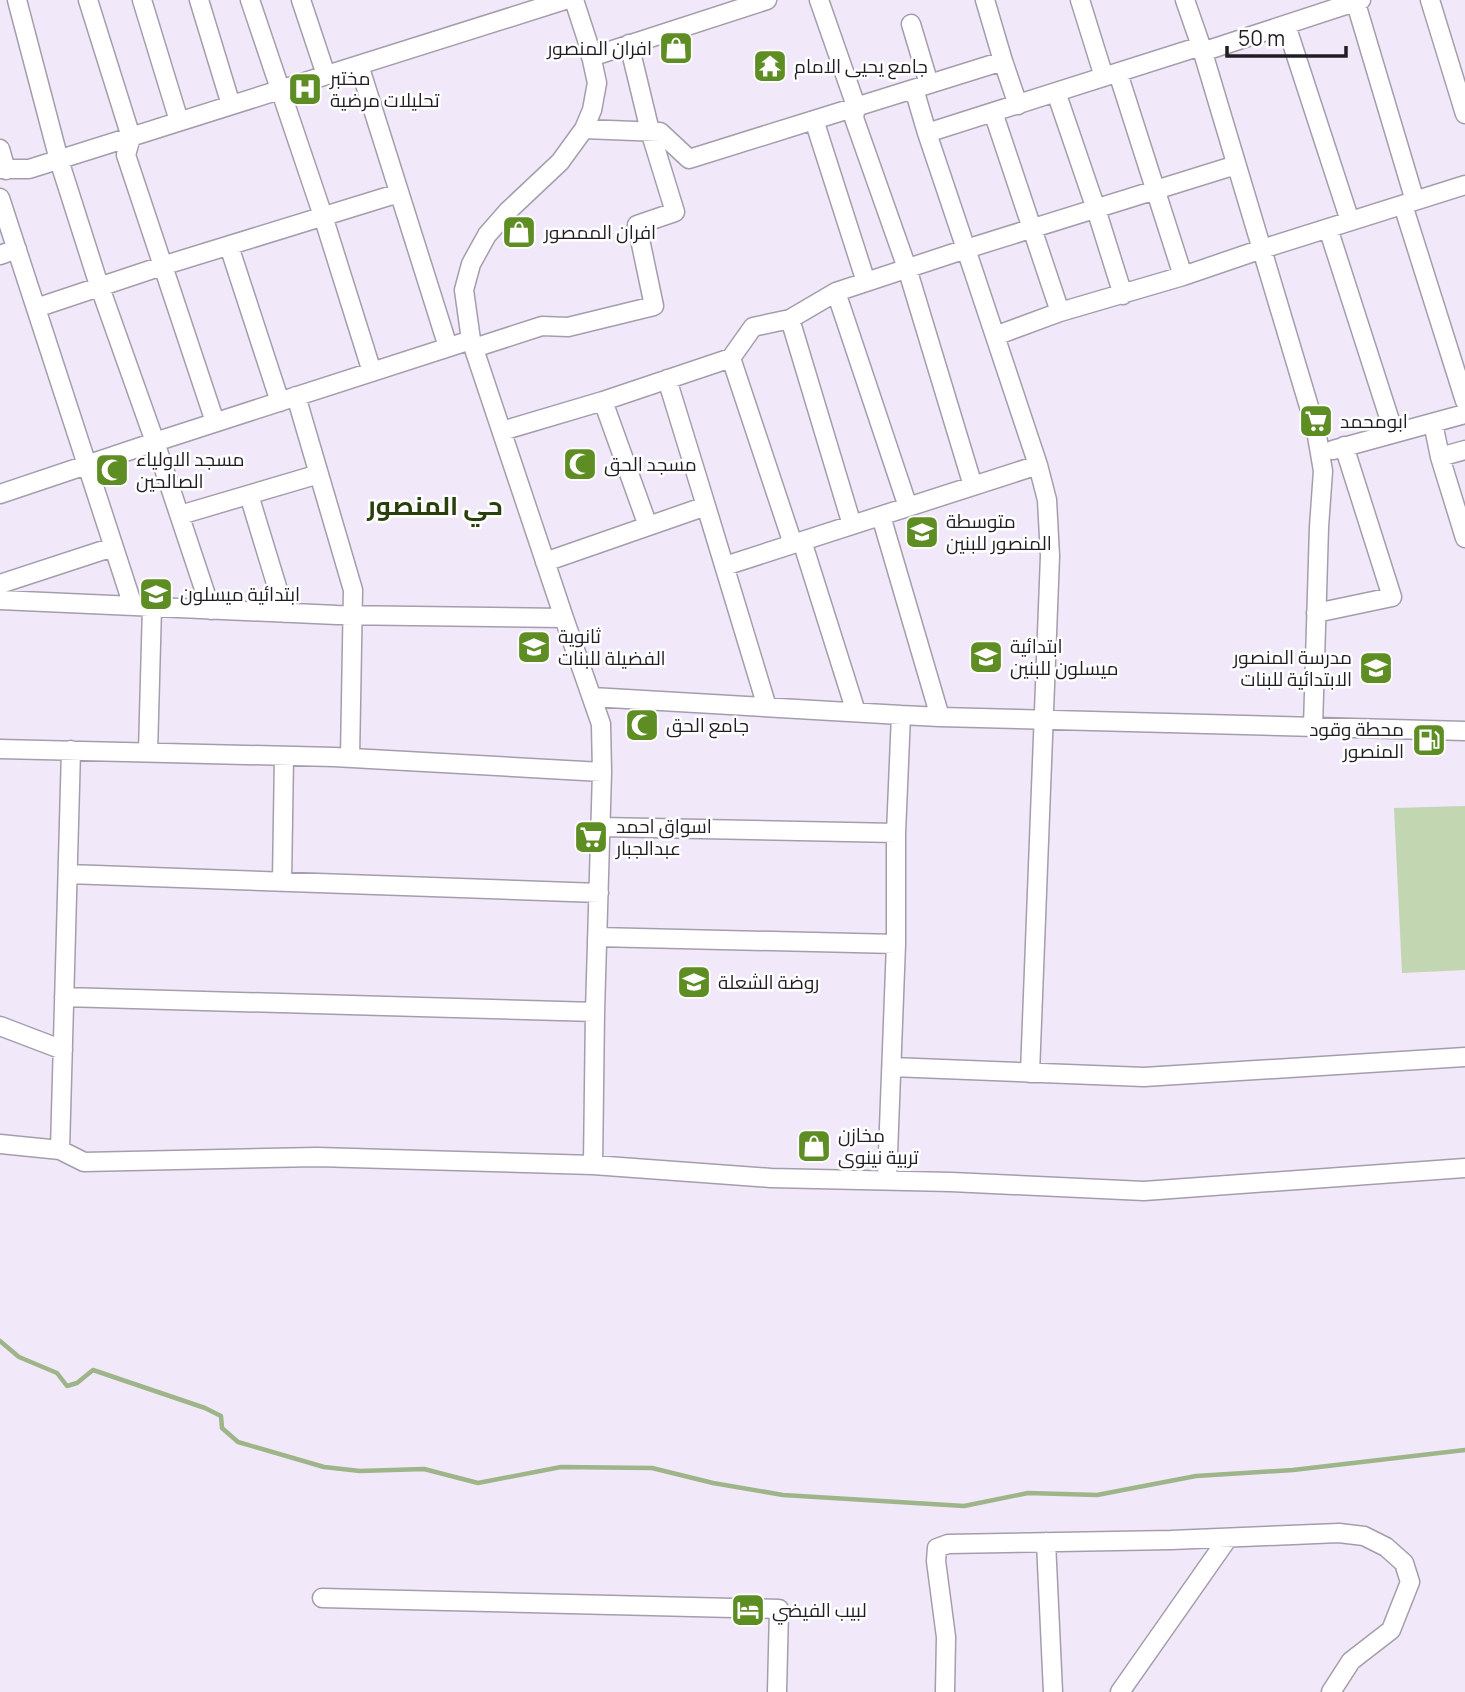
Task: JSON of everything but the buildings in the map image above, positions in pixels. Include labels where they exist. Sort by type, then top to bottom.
[{"type":"street","points":[[17,0],[59,160],[211,610]]},
{"type":"street","points":[[88,0],[131,137],[126,155],[215,422]]},
{"type":"street","points":[[142,0],[179,121]]},
{"type":"street","points":[[199,0],[231,105]]},
{"type":"street","points":[[250,0],[372,372]]},
{"type":"street","points":[[301,0],[326,75]]},
{"type":"street","points":[[0,149],[3,170],[29,169],[565,0]]},
{"type":"street","points":[[574,0],[597,83],[592,110],[584,129],[560,162],[508,211],[487,235],[471,264],[464,290],[473,344],[601,724],[593,1165]]},
{"type":"street","points":[[591,57],[767,0]]},
{"type":"street","points":[[819,0],[856,106],[854,118],[907,268],[973,486]]},
{"type":"street","points":[[985,0],[1018,105]]},
{"type":"street","points":[[1080,0],[1155,190],[1183,276]]},
{"type":"street","points":[[1185,0],[1316,430],[1323,471],[1313,727]]},
{"type":"street","points":[[1430,0],[1465,114]]},
{"type":"street","points":[[927,133],[1111,75],[1286,25],[1357,1],[1409,203],[1465,401]]},
{"type":"street","points":[[911,24],[927,133],[1038,465],[1047,500],[1050,556],[1030,1073]]},
{"type":"street","points":[[1286,25],[1350,221]]},
{"type":"street","points":[[0,494],[448,347],[473,344],[542,326],[568,327],[654,306],[637,225],[675,212],[650,131],[629,44]]},
{"type":"street","points":[[584,129],[660,131],[689,159],[1003,61]]},
{"type":"street","points":[[359,65],[448,347]]},
{"type":"street","points":[[1056,92],[1123,295]]},
{"type":"street","points":[[993,112],[1060,312]]},
{"type":"street","points":[[814,120],[866,282]]},
{"type":"street","points":[[502,431],[731,358],[753,327],[790,319],[836,292],[1236,165]]},
{"type":"street","points":[[995,336],[1060,312],[1123,295],[1465,185]]},
{"type":"street","points":[[36,308],[399,193]]},
{"type":"street","points":[[0,198],[9,252],[36,308],[132,606]]},
{"type":"street","points":[[1328,228],[1394,433]]},
{"type":"street","points":[[229,246],[319,474],[353,590],[350,758]]},
{"type":"street","points":[[836,292],[908,507]]},
{"type":"street","points":[[790,319],[852,525]]},
{"type":"street","points":[[731,358],[856,712]]},
{"type":"street","points":[[667,379],[767,707]]},
{"type":"street","points":[[603,401],[648,526]]},
{"type":"street","points":[[1320,453],[1465,414]]},
{"type":"street","points":[[1433,423],[1440,457],[1465,538]]},
{"type":"street","points":[[1317,613],[1392,597],[1345,446]]},
{"type":"street","points":[[1440,457],[1465,450]]},
{"type":"street","points":[[725,566],[1038,465]]},
{"type":"street","points":[[180,515],[319,474]]},
{"type":"street","points":[[249,495],[285,613]]},
{"type":"street","points":[[545,562],[706,506]]},
{"type":"street","points":[[881,516],[940,717]]},
{"type":"street","points":[[0,584],[113,547]]},
{"type":"street","points":[[0,600],[285,613],[564,618]]},
{"type":"street","points":[[148,752],[152,607]]},
{"type":"street","points":[[592,697],[940,717],[1465,731]]},
{"type":"street","points":[[887,1181],[901,715]]},
{"type":"street","points":[[0,749],[350,758],[602,772]]},
{"type":"street","points":[[60,1150],[72,750]]},
{"type":"street","points":[[282,882],[284,756]]},
{"type":"street","points":[[601,827],[896,833]]},
{"type":"street","points":[[68,874],[599,893]]},
{"type":"street","points":[[597,937],[896,944]]},
{"type":"street","points":[[64,997],[594,1012]]},
{"type":"street","points":[[0,1026],[63,1050]]},
{"type":"street","points":[[892,1067],[1144,1077],[1465,1057]]},
{"type":"street","points":[[0,1144],[60,1150],[84,1162],[317,1157],[593,1165],[771,1178],[951,1182],[1144,1191],[1465,1168]]},
{"type":"street","points":[[946,1692],[946,1637],[936,1562],[937,1548],[948,1544],[1171,1541],[1339,1533],[1364,1536],[1386,1547],[1404,1563],[1410,1582],[1391,1630],[1351,1661],[1331,1692]]},
{"type":"street","points":[[1120,1692],[1228,1538]]},
{"type":"street","points":[[1046,1542],[1053,1692]]},
{"type":"street","points":[[322,1598],[779,1609],[777,1692]]},
{"type":"green space","points":[[1465,806],[1465,970],[1402,973],[1394,808]]},
{"type":"waterway","points":[[0,1341],[19,1357],[57,1373],[67,1386],[77,1383],[93,1370],[205,1408],[221,1416],[222,1428],[238,1442],[324,1467],[360,1471],[424,1469],[478,1483],[561,1467],[652,1468],[713,1483],[783,1495],[964,1506],[1028,1493],[1097,1495],[1196,1476],[1293,1470],[1465,1450]]},
{"type":"place","name":"افران المنصور","points":[[676,48]]},
{"type":"place","name":"جامع يحيى الامام","points":[[770,66]]},
{"type":"place","name":"مختبر تحليلات مرضية","points":[[305,89]]},
{"type":"place","name":"افران الممصور","points":[[519,232]]},
{"type":"place","name":"ابومحمد","points":[[1316,421]]},
{"type":"place","name":"مسجد الحق","points":[[580,464]]},
{"type":"place","name":"مسجد الاولياء الصالحين","points":[[112,470]]},
{"type":"place","name":"متوسطة المنصور للبنين","points":[[922,532]]},
{"type":"place","name":"ابتدائية ميسلون","points":[[156,594]]},
{"type":"place","name":"ثانوية الفضيلة للبنات","points":[[534,647]]},
{"type":"place","name":"ابتدائية ميسلون للبنين","points":[[986,657]]},
{"type":"place","name":"مدرسة المنصور الابتدائية للبنات","points":[[1376,668]]},
{"type":"place","name":"جامع الحق","points":[[642,725]]},
{"type":"place","name":"محطة وقود المنصور","points":[[1429,740]]},
{"type":"place","name":"اسواق احمد عبدالجبار","points":[[591,837]]},
{"type":"place","name":"روضة الشعلة","points":[[694,982]]},
{"type":"place","name":"مخازن تربية نينوى","points":[[814,1146]]},
{"type":"place","name":"لبيب الفيضي","points":[[748,1610]]},
{"type":"district","name":"حي المنصور","points":[[435,505]]}]
